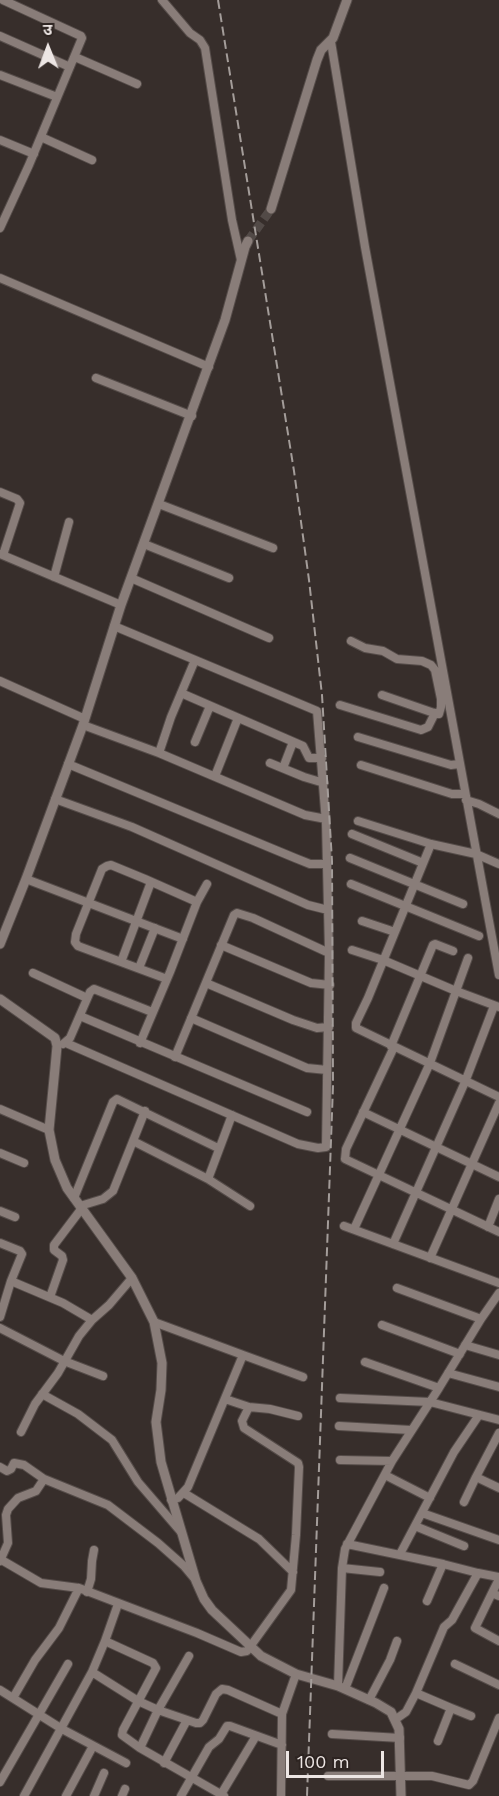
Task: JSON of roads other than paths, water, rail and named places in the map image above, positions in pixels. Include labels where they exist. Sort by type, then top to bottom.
[{"type":"street","points":[[0,228],[34,154],[81,40],[81,36],[4,0]]},
{"type":"street","points":[[162,0],[189,33],[200,40],[205,48],[232,220],[241,262]]},
{"type":"street","points":[[271,209],[317,60],[328,45],[347,0]]},
{"type":"street","points":[[0,36],[70,67]]},
{"type":"street","points":[[328,45],[365,247],[443,714],[463,796],[499,975]]},
{"type":"street","points":[[75,57],[136,84]]},
{"type":"street","points":[[0,75],[57,98]]},
{"type":"street","points":[[41,137],[92,160]]},
{"type":"street","points":[[0,140],[34,154]]},
{"type":"street","points":[[0,944],[84,722],[121,605],[192,416],[232,300],[248,241]]},
{"type":"street","points":[[0,278],[209,367]]},
{"type":"street","points":[[96,378],[192,416]]},
{"type":"street","points":[[0,492],[17,499],[20,503],[2,554],[121,605]]},
{"type":"street","points":[[159,504],[273,548]]},
{"type":"street","points":[[54,577],[69,522]]},
{"type":"street","points":[[144,544],[229,578]]},
{"type":"street","points":[[131,578],[269,638]]},
{"type":"street","points":[[0,999],[52,1035],[61,1045],[298,1144],[324,1148],[330,985],[326,819],[316,710],[114,626]]},
{"type":"street","points":[[351,641],[365,648],[383,651],[397,659],[422,661],[431,665],[435,670],[443,714]]},
{"type":"street","points":[[159,753],[195,660]]},
{"type":"street","points":[[0,681],[84,722],[305,815],[326,819]]},
{"type":"street","points":[[181,693],[305,747],[309,758],[322,758]]},
{"type":"street","points":[[382,695],[443,714]]},
{"type":"street","points":[[340,705],[421,730],[443,714]]},
{"type":"street","points":[[195,742],[210,706]]},
{"type":"street","points":[[215,776],[238,718]]},
{"type":"street","points":[[358,737],[456,764]]},
{"type":"street","points":[[283,768],[293,742]]},
{"type":"street","points":[[270,763],[324,783]]},
{"type":"street","points":[[68,764],[306,862],[326,864]]},
{"type":"street","points":[[361,765],[463,796],[499,814]]},
{"type":"street","points":[[56,799],[132,827],[308,905],[328,910]]},
{"type":"street","points":[[358,820],[431,844],[473,854],[499,864]]},
{"type":"street","points":[[352,834],[423,863]]},
{"type":"street","points":[[431,844],[356,1026],[357,1030],[499,1097]]},
{"type":"street","points":[[350,858],[464,904]]},
{"type":"street","points":[[167,979],[76,944],[75,939],[102,869],[111,866],[197,902]]},
{"type":"street","points":[[26,879],[183,939]]},
{"type":"street","points":[[121,962],[151,882]]},
{"type":"street","points":[[140,1042],[197,902],[207,884]]},
{"type":"street","points":[[351,884],[479,936]]},
{"type":"street","points":[[175,1057],[232,918],[237,913],[329,953]]},
{"type":"street","points":[[362,921],[394,932]]},
{"type":"street","points":[[139,968],[154,928]]},
{"type":"street","points":[[221,945],[311,983],[330,985]]},
{"type":"street","points":[[453,951],[433,945],[393,1047],[344,1158],[499,1232]]},
{"type":"street","points":[[352,950],[383,960],[496,1007],[393,1244]]},
{"type":"street","points":[[354,1229],[430,1063],[468,958]]},
{"type":"street","points":[[33,973],[87,998]]},
{"type":"street","points":[[206,983],[300,1022],[317,1028],[329,1027]]},
{"type":"street","points":[[152,1012],[96,989],[90,992],[80,1016],[61,1045],[49,1130],[55,1160],[67,1188],[132,1278],[154,1322],[162,1363],[157,1432],[161,1462],[196,1581],[204,1599],[212,1610],[261,1656],[296,1674],[341,1688],[389,1710],[396,1719],[400,1738],[401,1796]]},
{"type":"street","points":[[80,1016],[307,1112]]},
{"type":"street","points":[[191,1018],[307,1068],[327,1070]]},
{"type":"street","points":[[74,1198],[114,1100],[119,1099],[145,1111],[218,1148]]},
{"type":"street","points":[[430,1258],[499,1103]]},
{"type":"street","points":[[0,1108],[49,1130]]},
{"type":"street","points":[[50,1297],[63,1260],[62,1256],[54,1250],[54,1245],[81,1207],[103,1199],[113,1191],[145,1111]]},
{"type":"street","points":[[363,1112],[499,1177]]},
{"type":"street","points":[[208,1179],[232,1115]]},
{"type":"street","points":[[134,1141],[208,1179],[250,1206]]},
{"type":"street","points":[[0,1153],[24,1163]]},
{"type":"street","points":[[488,1227],[499,1199]]},
{"type":"street","points":[[0,1211],[15,1217]]},
{"type":"street","points":[[344,1226],[499,1283]]},
{"type":"street","points":[[0,1243],[22,1253],[0,1317]]},
{"type":"street","points":[[21,1432],[34,1404],[76,1341],[92,1320],[109,1305],[132,1278]]},
{"type":"street","points":[[11,1281],[63,1303],[92,1320]]},
{"type":"street","points":[[397,1288],[481,1318]]},
{"type":"street","points":[[341,1688],[344,1553],[392,1461],[499,1293]]},
{"type":"street","points":[[154,1322],[303,1377]]},
{"type":"street","points":[[382,1325],[460,1354]]},
{"type":"street","points":[[0,1328],[64,1361],[103,1376]]},
{"type":"street","points":[[465,1345],[499,1355]]},
{"type":"street","points":[[171,1500],[184,1493],[243,1355]]},
{"type":"street","points":[[365,1362],[440,1388]]},
{"type":"street","points":[[448,1373],[499,1387]]},
{"type":"street","points":[[42,1394],[78,1413],[112,1440],[138,1482],[182,1533]]},
{"type":"street","points":[[340,1398],[430,1401],[499,1420]]},
{"type":"street","points":[[225,1399],[249,1407],[270,1409],[297,1416]]},
{"type":"street","points":[[44,1479],[36,1491],[18,1498],[9,1509],[6,1515],[8,1543],[0,1560],[41,1583],[79,1588],[241,1652],[247,1651],[291,1590],[299,1467],[298,1464],[244,1428],[242,1421],[249,1407]]},
{"type":"street","points":[[400,1554],[454,1452],[479,1415]]},
{"type":"street","points":[[339,1426],[411,1430]]},
{"type":"street","points":[[464,1502],[499,1434]]},
{"type":"street","points":[[340,1460],[392,1461]]},
{"type":"street","points":[[0,1467],[9,1470],[16,1463],[24,1465],[44,1479],[108,1505],[175,1558],[196,1581]]},
{"type":"street","points":[[385,1475],[430,1498]]},
{"type":"street","points":[[476,1477],[499,1488]]},
{"type":"street","points":[[184,1493],[259,1539],[293,1572]]},
{"type":"street","points":[[422,1513],[499,1540]]},
{"type":"street","points":[[415,1526],[464,1546]]},
{"type":"street","points":[[348,1544],[499,1578],[496,1594],[475,1628],[499,1641]]},
{"type":"street","points":[[87,1592],[94,1550]]},
{"type":"street","points":[[427,1601],[443,1564]]},
{"type":"street","points":[[342,1568],[380,1572]]},
{"type":"street","points":[[396,1719],[406,1712],[444,1627],[452,1620],[478,1573]]},
{"type":"street","points":[[13,1698],[35,1660],[59,1628],[79,1588]]},
{"type":"street","points":[[341,1688],[384,1588]]},
{"type":"street","points":[[24,1796],[92,1672],[118,1604]]},
{"type":"street","points":[[105,1641],[156,1666],[156,1670],[122,1732],[124,1737],[140,1748],[222,1795],[256,1736]]},
{"type":"street","points":[[369,1700],[390,1660],[397,1641]]},
{"type":"street","points":[[140,1748],[158,1710],[189,1656]]},
{"type":"street","points":[[0,1782],[68,1664]]},
{"type":"street","points":[[455,1664],[499,1685]]},
{"type":"street","points":[[92,1672],[138,1701],[200,1723],[216,1694],[225,1689],[282,1714]]},
{"type":"street","points":[[281,1796],[282,1714],[296,1674]]},
{"type":"street","points":[[0,1690],[60,1728],[126,1763]]},
{"type":"street","points":[[416,1693],[471,1716]]},
{"type":"street","points":[[438,1742],[451,1708]]},
{"type":"street","points":[[328,1776],[401,1778],[432,1776],[466,1785],[471,1784],[499,1718]]},
{"type":"street","points":[[164,1763],[187,1720]]},
{"type":"street","points":[[181,1796],[210,1745],[219,1739],[227,1726],[282,1745]]},
{"type":"street","points":[[332,1734],[400,1738]]},
{"type":"street","points":[[66,1796],[93,1746]]},
{"type":"street","points":[[94,1796],[104,1773]]},
{"type":"tunnel","points":[[248,241],[271,209]]},
{"type":"railway","points":[[218,0],[294,471],[309,580],[322,695],[332,861],[333,1086],[307,1796]]}]
